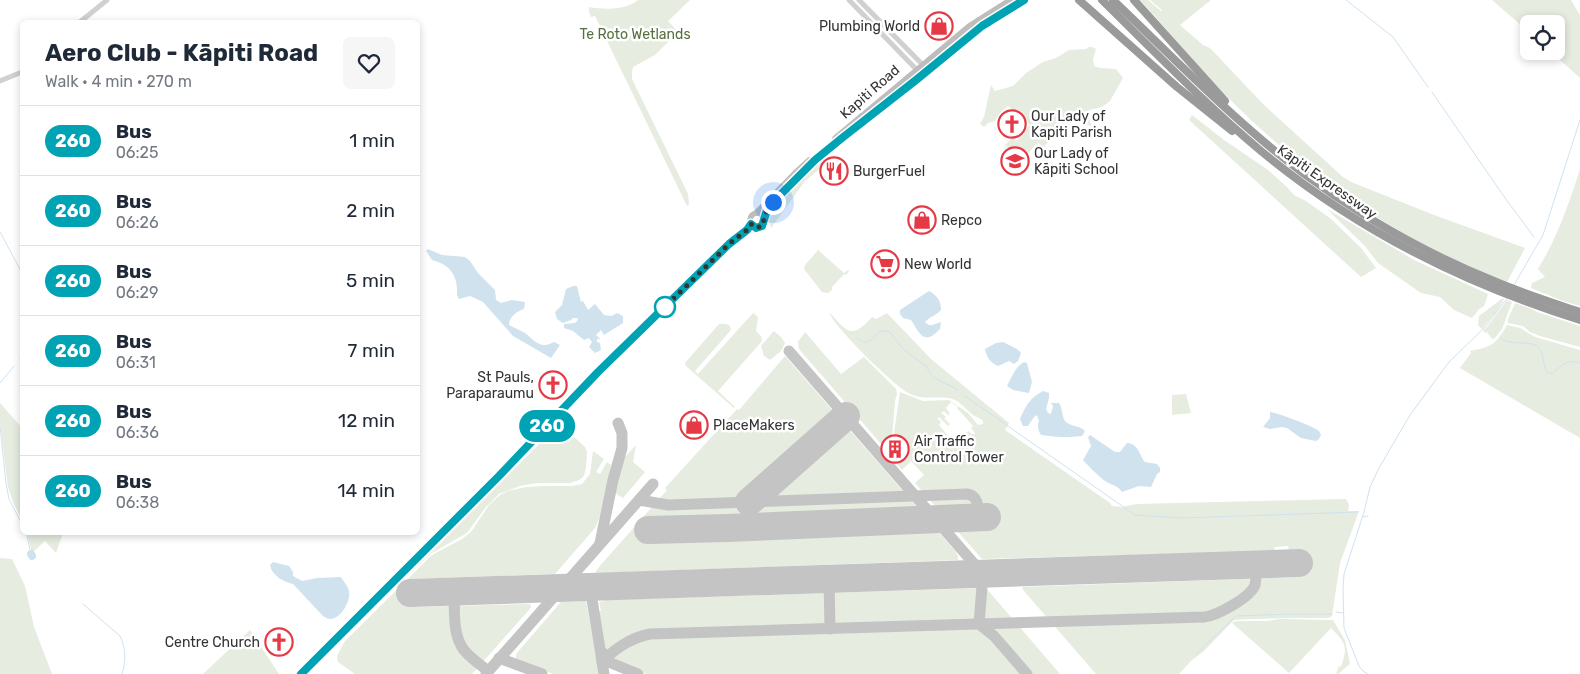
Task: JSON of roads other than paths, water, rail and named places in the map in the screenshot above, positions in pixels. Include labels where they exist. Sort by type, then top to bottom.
[{"type":"highway","points":[[1079,0],[1177,87],[1230,130],[1260,150]]},
{"type":"highway","name":"Kāpiti Expressway","points":[[1102,0],[1230,124],[1260,150],[1347,214],[1376,232],[1437,264],[1580,320]]},
{"type":"highway","name":"Kāpiti Expressway","points":[[1113,0],[1231,113],[1303,173],[1387,229],[1491,285]]},
{"type":"highway","points":[[1134,0],[1255,134]]},
{"type":"highway","name":"Kāpiti Expressway","points":[[1532,301],[1580,312]]},
{"type":"main road","name":"Kapiti Road","points":[[756,213],[796,172],[969,26],[1010,0]]},
{"type":"main road","name":"Kapiti Road","points":[[764,220],[771,204],[805,170],[842,138],[982,26],[1024,0]]},
{"type":"main road","points":[[796,172],[805,170]]},
{"type":"main road","points":[[301,674],[492,482],[598,372],[729,244],[747,230],[751,224],[751,218],[756,213],[761,215],[764,220],[763,225],[760,227],[754,227],[751,224]]},
{"type":"street","points":[[82,20],[107,0]]},
{"type":"street","points":[[849,0],[902,55],[920,68],[934,66]]},
{"type":"street","points":[[858,0],[912,54],[920,68],[916,80]]},
{"type":"street","points":[[870,21],[874,16]]},
{"type":"street","points":[[902,55],[912,54]]},
{"type":"street","points":[[0,81],[20,73]]},
{"type":"water","points":[[428,249],[442,255],[465,257],[495,290],[496,300],[501,303],[512,300],[525,302],[524,309],[510,319],[509,325],[525,333],[541,345],[554,342],[560,345],[551,358],[513,336],[483,302],[470,296],[459,299],[455,277],[452,272],[439,262],[432,260],[426,251]]},
{"type":"water","points":[[577,286],[581,302],[583,301],[588,310],[595,304],[604,315],[612,316],[617,313],[623,316],[623,323],[604,335],[601,330],[596,335],[600,339],[597,339],[597,342],[600,343],[601,350],[595,353],[589,347],[592,342],[589,338],[584,340],[573,331],[564,328],[564,324],[575,323],[578,320],[577,318],[563,323],[557,319],[555,312],[562,305],[566,289]]},
{"type":"water","points":[[929,291],[938,299],[941,310],[925,322],[931,325],[941,322],[940,329],[935,334],[926,337],[920,333],[911,320],[903,318],[900,310]]},
{"type":"water","points":[[1003,342],[1021,353],[1018,361],[1014,364],[1009,361],[998,366],[988,357],[985,349],[996,343]]},
{"type":"water","points":[[1024,362],[1027,363],[1032,382],[1029,393],[1013,390],[1007,386],[1016,369]]},
{"type":"water","points":[[1043,391],[1049,393],[1046,409],[1048,413],[1051,414],[1053,406],[1051,403],[1059,403],[1066,422],[1085,431],[1082,436],[1041,435],[1038,428],[1039,421],[1037,415],[1028,426],[1023,426],[1020,419],[1026,406],[1035,396]]},
{"type":"water","points":[[1270,412],[1316,429],[1321,435],[1319,439],[1316,441],[1301,438],[1287,428],[1270,429],[1263,427],[1270,418]]},
{"type":"water","points":[[1090,435],[1115,452],[1120,452],[1127,443],[1134,445],[1145,462],[1157,464],[1160,472],[1157,474],[1151,487],[1139,486],[1122,492],[1116,486],[1102,479],[1083,460],[1091,446],[1088,437]]},
{"type":"water","points":[[273,562],[289,566],[293,576],[302,581],[341,577],[349,591],[344,609],[334,618],[329,619],[323,616],[293,584],[282,580],[273,572],[270,565]]},
{"type":"waterway","points":[[1346,0],[1393,37],[1428,87]]},
{"type":"waterway","points":[[1432,92],[1534,237]]},
{"type":"waterway","points":[[1514,285],[1543,235],[1580,120]]},
{"type":"waterway","points":[[0,232],[20,269]]},
{"type":"waterway","points":[[1368,674],[1359,666],[1344,628],[1343,588],[1344,574],[1370,487],[1410,415],[1449,362],[1486,326],[1508,297]]},
{"type":"waterway","points":[[857,338],[867,342],[880,331],[889,331],[903,349],[926,366],[933,377],[958,390]]},
{"type":"waterway","points":[[1501,339],[1537,346],[1540,349],[1547,373],[1553,373],[1568,362],[1580,363]]},
{"type":"waterway","points":[[0,383],[14,366]]},
{"type":"waterway","points":[[965,396],[1135,515],[1183,518],[1358,512]]},
{"type":"waterway","points":[[0,426],[9,499],[20,520]]},
{"type":"waterway","points":[[1363,517],[1368,516]]},
{"type":"waterway","points":[[27,535],[31,554]]},
{"type":"waterway","points":[[83,604],[120,636],[125,655],[122,674]]},
{"type":"waterway","points":[[1336,612],[1343,613]]},
{"type":"waterway","points":[[1196,654],[1236,616],[1332,614]]},
{"type":"place","name":"Plumbing World","points":[[939,26]]},
{"type":"place","name":"Our Lady of Kapiti Parish","points":[[1012,124]]},
{"type":"place","name":"Our Lady of Kāpiti School","points":[[1015,161]]},
{"type":"place","name":"BurgerFuel","points":[[834,171]]},
{"type":"place","name":"Repco","points":[[922,220]]},
{"type":"place","name":"New World","points":[[885,264]]},
{"type":"place","name":"St Pauls, Paraparaumu","points":[[553,385]]},
{"type":"place","name":"PlaceMakers","points":[[694,425]]},
{"type":"place","name":"Air Traffic Control Tower","points":[[895,449]]},
{"type":"place","name":"Centre Church","points":[[279,642]]},
{"type":"park label","name":"Te Roto Wetlands","points":[[635,34]]}]
